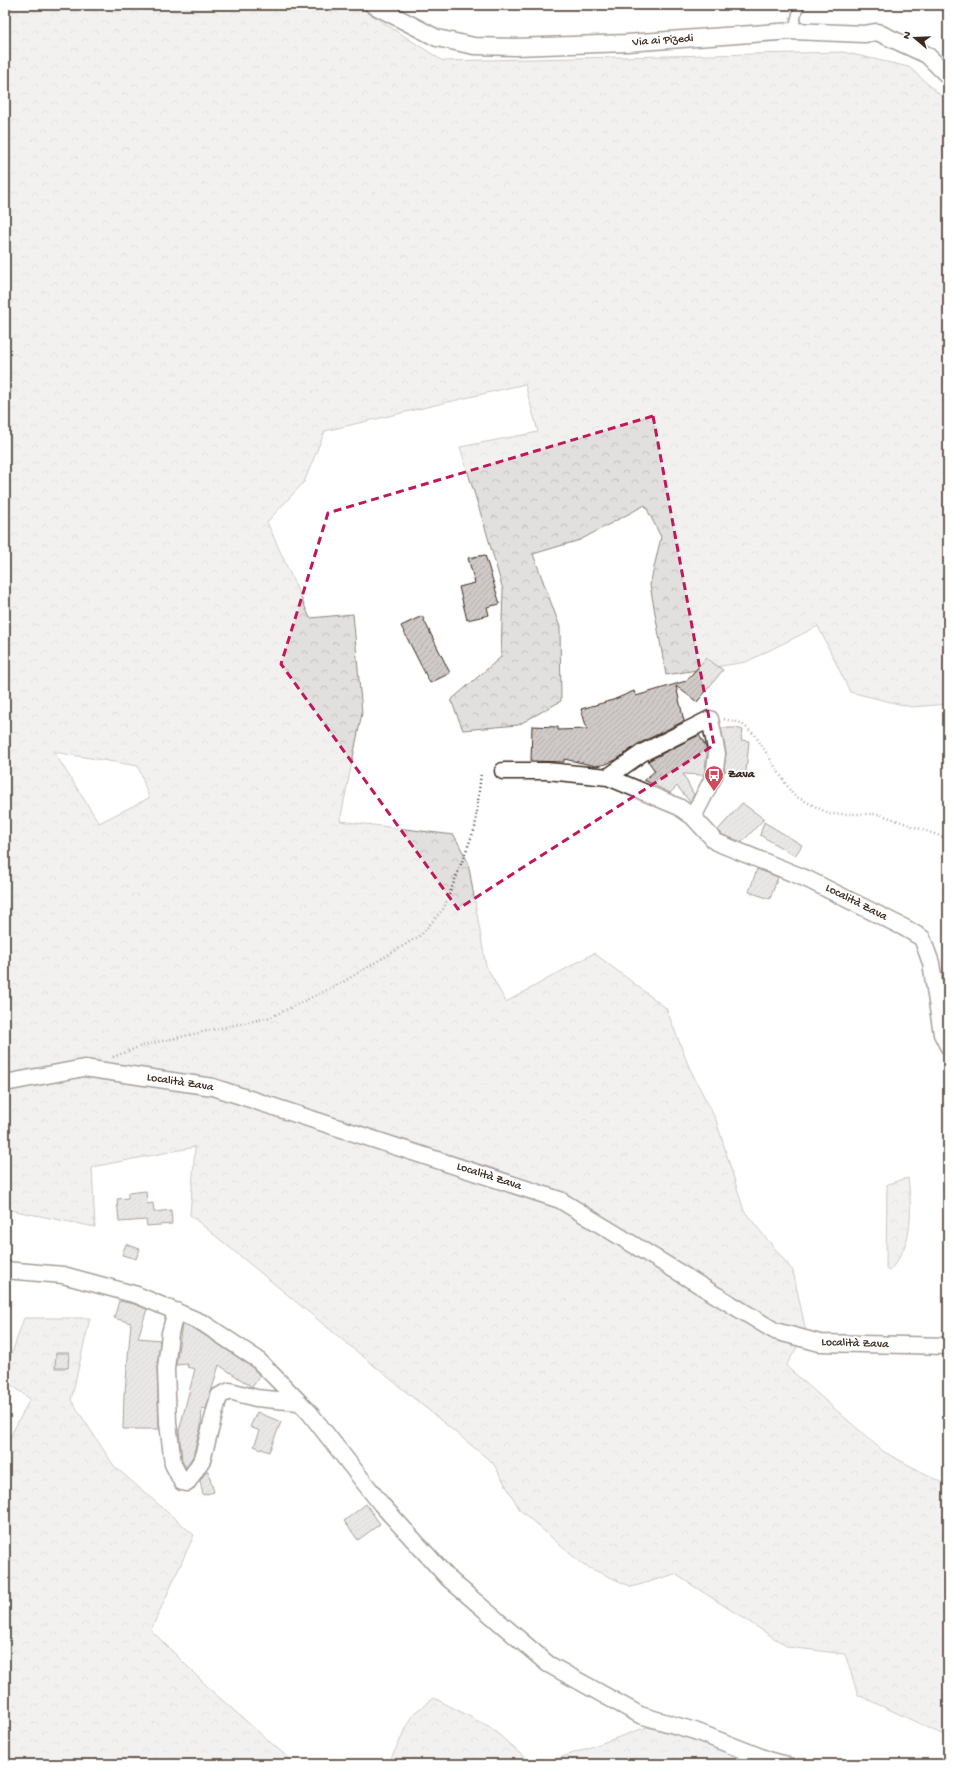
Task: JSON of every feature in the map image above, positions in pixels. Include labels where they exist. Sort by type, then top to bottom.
[{"type":"street","name":"Via ai Pizedi","points":[[373,5],[437,38],[474,46],[515,47],[627,43],[793,31],[864,34],[877,32],[927,55],[948,76]]},
{"type":"street","points":[[608,777],[642,753],[710,719],[717,754],[714,776],[693,817]]},
{"type":"street","name":"Località Zava","points":[[503,771],[547,771],[608,777],[679,807],[693,817],[716,842],[807,879],[922,938],[932,963],[942,1034],[948,1046]]},
{"type":"street","name":"Località Zava","points":[[5,1083],[84,1068],[213,1087],[560,1200],[775,1331],[820,1343],[948,1346]]},
{"type":"street","points":[[5,1270],[63,1275],[137,1295],[203,1323],[258,1359],[298,1402],[381,1504],[449,1579],[548,1664],[640,1715],[695,1731],[771,1762],[784,1764]]},
{"type":"street","points":[[176,1311],[170,1333],[166,1369],[166,1385],[168,1423],[173,1464],[182,1482],[187,1483],[202,1460],[219,1396],[230,1391],[256,1398],[298,1402]]},
{"type":"lane","points":[[793,31],[799,5]]},
{"type":"path","points":[[710,719],[726,719],[741,723],[756,735],[793,795],[830,814],[878,814],[943,837],[948,843]]},
{"type":"path","points":[[111,1058],[144,1045],[271,1017],[343,982],[421,935],[444,908],[474,828],[481,773]]},
{"type":"highlighted area","points":[[653,416],[714,745],[458,909],[281,664],[328,513]]},
{"type":"green space","points":[[5,5],[356,5],[443,61],[843,52],[909,67],[948,102],[948,704],[911,707],[850,692],[818,626],[746,662],[666,675],[650,585],[661,537],[645,505],[580,540],[533,554],[560,627],[561,701],[518,725],[463,730],[451,700],[501,657],[503,590],[460,447],[538,432],[525,384],[325,431],[304,482],[267,522],[310,618],[353,614],[362,713],[340,821],[454,835],[468,862],[486,966],[506,1002],[594,953],[666,1008],[689,1067],[716,1120],[744,1211],[793,1271],[806,1332],[786,1366],[884,1452],[947,1485],[948,1484],[948,1737],[858,1695],[845,1654],[788,1647],[675,1574],[632,1587],[583,1565],[520,1510],[493,1463],[190,1215],[195,1147],[92,1167],[95,1227],[5,1209]],"holes":[[[54,752],[138,766],[149,798],[99,823]]]},
{"type":"green space","points":[[908,1178],[910,1215],[907,1239],[897,1261],[889,1271],[886,1269],[887,1184]]},
{"type":"green space","points":[[24,1318],[90,1318],[71,1400],[114,1466],[194,1535],[151,1630],[214,1693],[293,1762],[293,1764],[5,1764],[5,1437],[10,1437],[30,1399],[5,1380],[5,1373]]},
{"type":"green space","points":[[434,1698],[490,1727],[532,1764],[388,1764],[414,1713]]},
{"type":"green space","points":[[647,1727],[713,1745],[758,1764],[543,1764]]},
{"type":"building","points":[[485,555],[500,604],[487,607],[489,615],[467,620],[459,587],[475,583],[468,558]]},
{"type":"building","points":[[422,616],[450,673],[430,683],[401,626]]},
{"type":"building","points":[[706,658],[723,670],[697,702],[676,686],[684,721],[638,744],[616,760],[606,764],[596,766],[564,759],[564,762],[531,761],[532,726],[558,727],[558,730],[587,729],[581,709],[613,700],[634,691],[636,696],[686,681]]},
{"type":"building","points":[[721,728],[736,728],[743,730],[741,740],[749,741],[746,772],[724,771],[726,752]]},
{"type":"building","points":[[699,735],[706,747],[707,754],[704,775],[683,774],[694,795],[690,802],[677,786],[670,793],[644,780],[655,771],[648,761]]},
{"type":"building","points":[[742,803],[764,819],[742,842],[723,835],[718,830]]},
{"type":"building","points":[[764,822],[802,845],[795,856],[760,835]]},
{"type":"building","points":[[757,869],[778,877],[770,899],[749,892]]},
{"type":"building","points":[[146,1191],[147,1204],[153,1203],[154,1212],[171,1210],[172,1224],[147,1226],[146,1220],[119,1222],[117,1199],[128,1198],[128,1193]]},
{"type":"building","points":[[126,1244],[140,1249],[136,1259],[122,1255]]},
{"type":"building","points":[[119,1301],[134,1304],[147,1309],[138,1338],[160,1340],[157,1369],[159,1429],[123,1429],[124,1392],[131,1323],[114,1318]]},
{"type":"building","points":[[182,1324],[198,1331],[251,1366],[260,1376],[252,1387],[219,1365],[206,1409],[202,1408],[201,1426],[193,1456],[186,1468],[182,1461],[179,1431],[195,1369],[187,1367],[188,1364],[176,1365]]},
{"type":"building","points":[[56,1353],[69,1353],[68,1368],[55,1368]]},
{"type":"building","points":[[257,1412],[281,1422],[269,1452],[254,1446],[260,1431],[250,1427]]},
{"type":"building","points":[[206,1471],[208,1471],[214,1492],[203,1495],[200,1481]]},
{"type":"building","points":[[366,1504],[380,1524],[358,1540],[344,1521]]},
{"type":"place","name":"Zava","points":[[714,792]]}]
